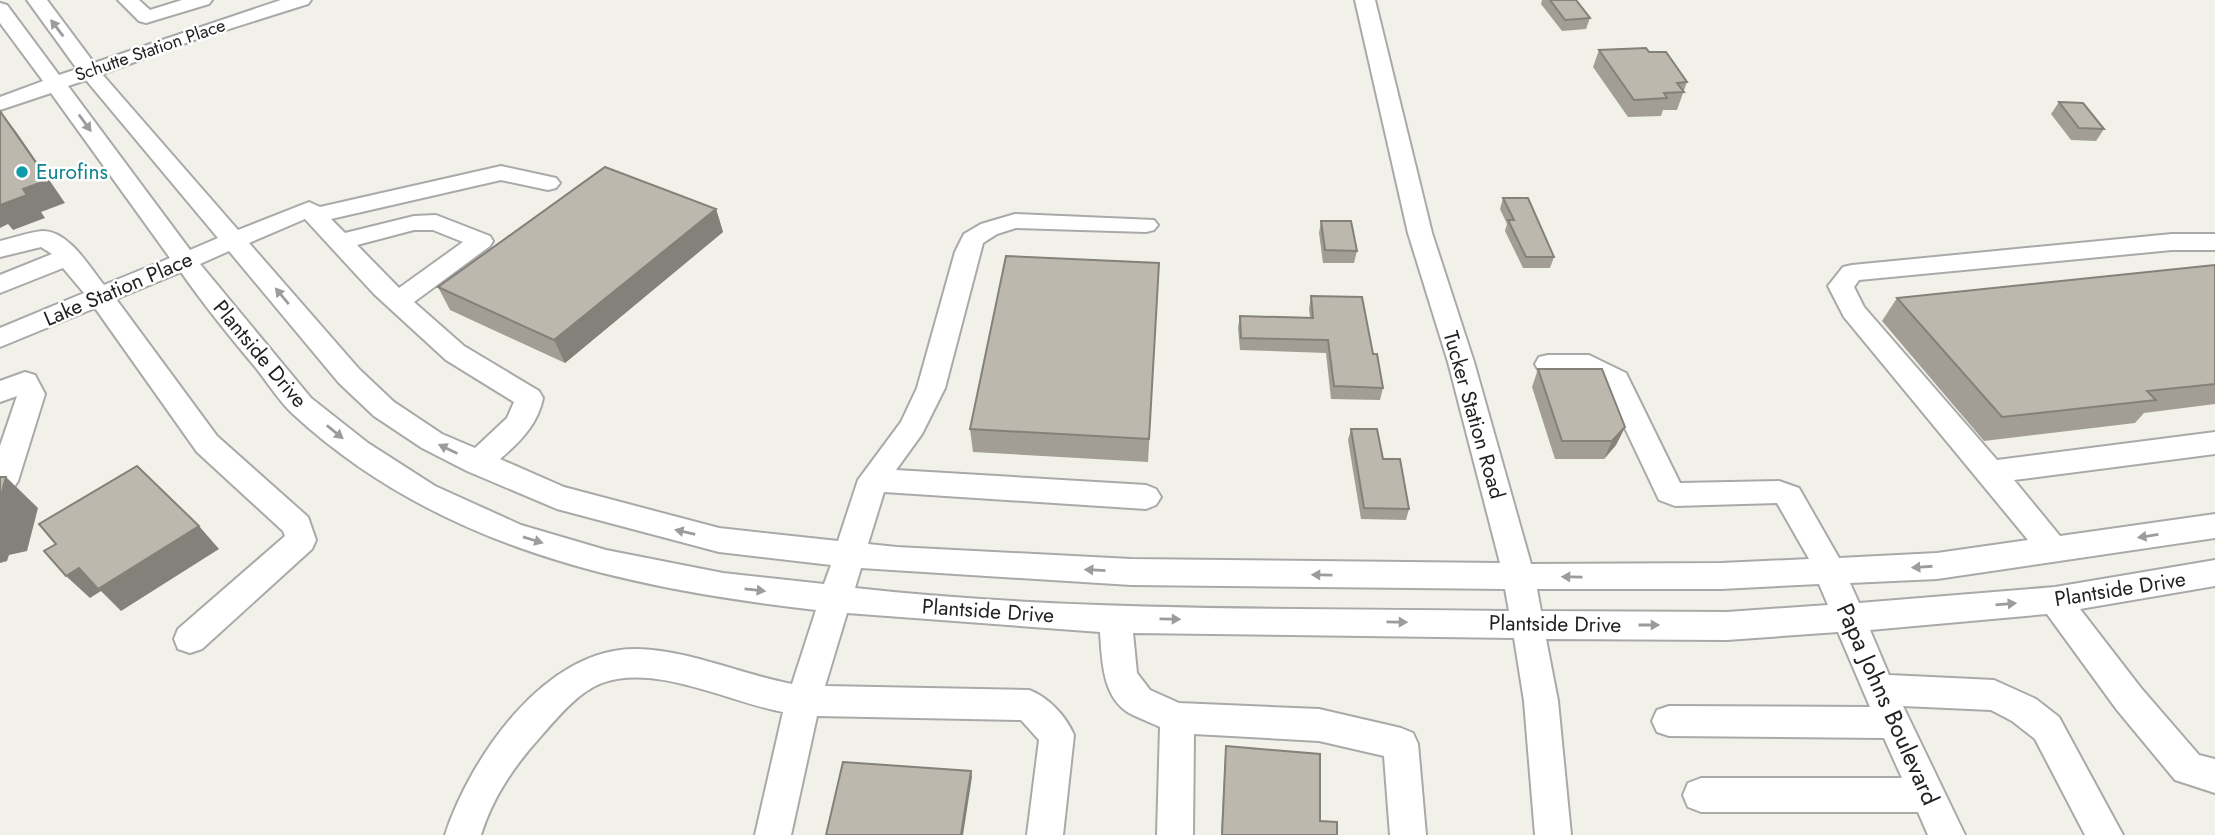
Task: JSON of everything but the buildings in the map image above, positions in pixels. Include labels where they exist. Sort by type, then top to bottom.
[{"type":"street","points":[[37,0],[89,71],[349,376],[384,409],[432,441],[557,497],[719,540],[897,560],[1132,572],[1519,577],[1721,576],[1937,566],[2210,532]]},
{"type":"street","points":[[128,0],[146,17],[202,0]]},
{"type":"street","name":"Schutte Station Place","points":[[0,104],[89,71],[301,0]]},
{"type":"street","name":"Tucker Station Road","points":[[1365,0],[1420,233],[1461,362],[1519,577],[1541,701],[1553,835]]},
{"type":"street","name":"Plantside Drive","points":[[0,9],[185,261],[266,365],[301,405],[358,451],[425,494],[512,534],[606,563],[723,586],[835,599],[1115,619],[1529,625],[1727,626],[1849,618],[2055,600],[2215,573]]},
{"type":"street","points":[[315,215],[501,173],[548,183]]},
{"type":"street","name":"Lake Station Place","points":[[0,338],[309,209],[315,215]]},
{"type":"street","points":[[315,215],[398,301],[455,353],[529,398],[528,410],[521,421],[477,463]]},
{"type":"street","points":[[773,835],[803,701],[873,480],[912,427],[931,388],[967,251],[973,239],[989,229],[1014,221],[1146,225]]},
{"type":"street","points":[[341,242],[414,223],[436,222],[481,241],[398,301]]},
{"type":"street","points":[[0,250],[44,239],[60,248],[100,296],[207,444],[297,525],[301,540],[190,639]]},
{"type":"street","points":[[2054,550],[1853,311],[1841,286],[1852,273],[2172,242],[2215,242]]},
{"type":"street","points":[[0,285],[67,257]]},
{"type":"street","name":"Papa Johns Boulevard","points":[[1548,364],[1589,364],[1616,380],[1669,492],[1675,495],[1779,492],[1789,496],[1819,546],[1878,689],[1947,835]]},
{"type":"street","points":[[0,392],[25,382],[31,394],[9,435],[3,481],[0,481]]},
{"type":"street","points":[[1990,472],[2215,443]]},
{"type":"street","points":[[873,480],[1146,497]]},
{"type":"street","points":[[2055,600],[2129,699],[2188,768],[2215,776]]},
{"type":"street","points":[[1115,619],[1121,678],[1138,701],[1177,718],[1319,725],[1401,744],[1408,835]]},
{"type":"street","points":[[463,835],[470,811],[506,750],[556,695],[592,672],[621,663],[663,664],[752,691],[803,701],[1029,705],[1057,735],[1045,835]]},
{"type":"street","points":[[1878,689],[1933,694],[1994,695],[2024,710],[2048,728],[2105,835]]},
{"type":"street","points":[[1175,835],[1177,718]]},
{"type":"street","points":[[1669,721],[1894,723]]},
{"type":"street","points":[[1701,795],[1928,795]]},
{"type":"place","name":"Eurofins","points":[[22,172]]}]
